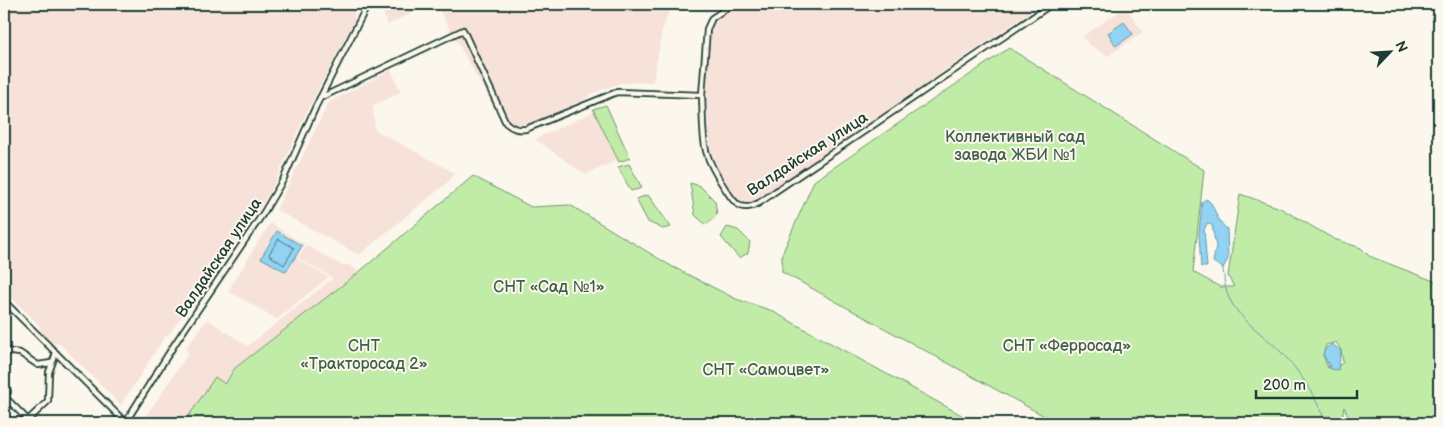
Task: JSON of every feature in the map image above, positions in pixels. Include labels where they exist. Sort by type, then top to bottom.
[{"type":"street","name":"Валдайская улица","points":[[126,423],[176,342],[264,212],[282,180],[320,98],[368,4]]},
{"type":"street","name":"Валдайская улица","points":[[733,4],[712,18],[707,29],[702,95],[703,133],[707,157],[733,200],[741,206],[747,207],[755,205],[1052,4]]},
{"type":"street","points":[[320,98],[463,30],[506,123],[511,128],[526,129],[617,92],[702,95]]},
{"type":"street","points":[[4,301],[126,423]]},
{"type":"street","points":[[4,350],[20,353],[38,365],[52,363]]},
{"type":"street","points":[[4,379],[8,392],[4,398],[28,422],[48,401],[47,381],[56,353]]},
{"type":"shaded area","points":[[4,4],[353,4],[355,20],[308,109],[270,193],[168,336],[166,335],[121,405],[60,344],[51,343],[41,334],[39,325],[4,290]]},
{"type":"shaded area","points":[[384,4],[418,4],[420,9],[388,25],[384,15]]},
{"type":"shaded area","points":[[436,4],[672,4],[662,31],[653,82],[620,83],[591,94],[583,101],[515,135],[506,129]]},
{"type":"shaded area","points":[[740,4],[1042,4],[749,205],[736,199],[711,158],[706,99],[709,31],[714,21]]},
{"type":"shaded area","points":[[1126,7],[1143,32],[1108,56],[1088,44],[1083,36]]},
{"type":"shaded area","points":[[391,70],[401,92],[373,106],[375,130],[455,173],[448,182],[359,255],[276,210],[329,102]]},
{"type":"shaded area","points":[[595,111],[617,160],[586,175],[535,139]]},
{"type":"shaded area","points":[[270,223],[304,244],[297,259],[329,277],[277,319],[228,291]]},
{"type":"shaded area","points":[[306,245],[341,265],[350,265],[359,272],[235,368],[224,384],[215,377],[184,423],[141,423],[188,354],[186,348],[207,319],[248,346],[333,278],[298,258]]},
{"type":"green space","points":[[1009,48],[1204,170],[1193,272],[1220,287],[1234,287],[1228,276],[1240,194],[1280,208],[1334,239],[1361,248],[1369,256],[1439,283],[1439,423],[1351,423],[1344,407],[1341,423],[1057,423],[782,272],[782,254],[814,181]],"holes":[[[1336,342],[1341,350],[1343,362],[1337,368],[1328,368],[1323,355],[1326,345]]]},
{"type":"green space","points":[[606,105],[630,158],[619,162],[593,109]]},
{"type":"green space","points":[[629,164],[642,188],[631,191],[618,167]]},
{"type":"green space","points":[[473,176],[531,207],[570,205],[671,266],[736,299],[770,310],[976,423],[184,423],[215,377],[225,384],[235,368],[358,273]]},
{"type":"green space","points":[[690,183],[700,186],[715,201],[717,215],[706,225],[695,215]]},
{"type":"green space","points":[[648,195],[671,227],[663,229],[648,222],[636,199]]},
{"type":"green space","points":[[727,227],[738,230],[750,242],[748,253],[739,258],[721,237]]},
{"type":"water","points":[[1124,22],[1133,34],[1116,46],[1108,33]]},
{"type":"water","points":[[1206,199],[1212,204],[1220,222],[1227,229],[1228,259],[1223,268],[1213,262],[1216,247],[1212,225],[1207,223],[1204,230],[1207,267],[1201,267],[1199,235],[1202,202]]},
{"type":"water","points":[[277,231],[302,246],[286,272],[261,258]]},
{"type":"water","points":[[1332,344],[1341,351],[1338,370],[1331,369],[1323,354],[1325,349]]},
{"type":"waterway","points":[[1223,268],[1229,298],[1234,306],[1246,321],[1275,346],[1296,369],[1313,395],[1326,423]]},
{"type":"park label","name":"Коллективный сад завода ЖБИ №1","points":[[1015,145]]},
{"type":"park label","name":"СНТ «Сад №1»","points":[[549,286]]},
{"type":"park label","name":"СНТ «Ферросад»","points":[[1067,345]]},
{"type":"park label","name":"СНТ «Тракторосад 2»","points":[[364,354]]},
{"type":"park label","name":"СНТ «Самоцвет»","points":[[766,369]]}]
